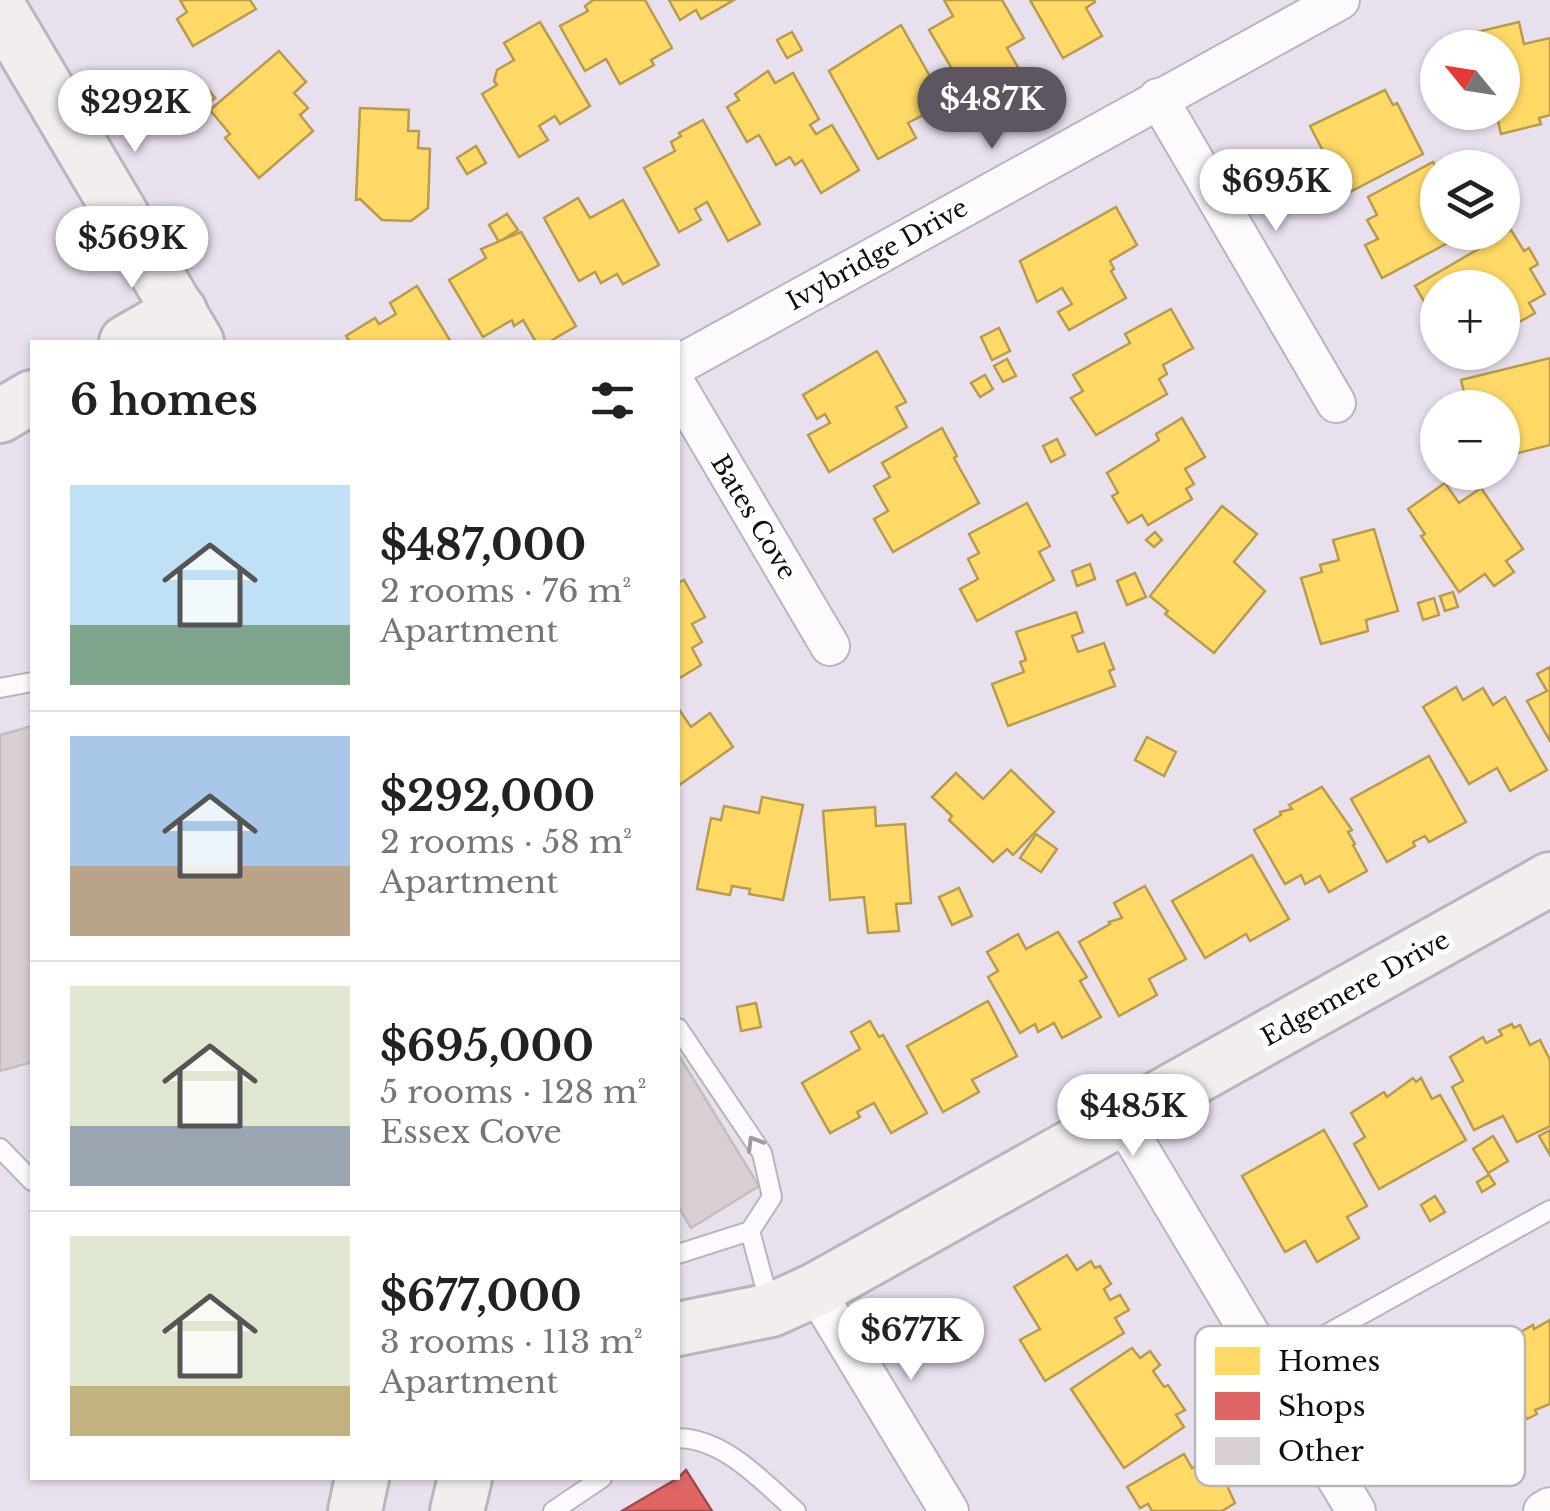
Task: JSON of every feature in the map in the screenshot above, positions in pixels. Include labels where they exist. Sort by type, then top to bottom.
[{"type":"street","name":"Ivybridge Drive","points":[[680,364],[1340,0]]},
{"type":"street","points":[[0,9],[188,327],[134,340]]},
{"type":"street","points":[[1158,98],[1336,403]]},
{"type":"street","name":"Bates Cove","points":[[680,391],[830,646]]},
{"type":"street","points":[[0,416],[30,398]]},
{"type":"street","name":"Edgemere Drive","points":[[680,1328],[793,1300],[1550,879]]},
{"type":"street","points":[[1121,1118],[1246,1326]]},
{"type":"street","points":[[793,1300],[949,1511]]},
{"type":"street","points":[[355,1511],[362,1480]]},
{"type":"street","points":[[457,1511],[465,1480]]},
{"type":"street","points":[[1341,1486],[1356,1511]]},
{"type":"street","points":[[1543,1511],[1550,1507]]},
{"type":"lane","points":[[0,688],[30,682]]},
{"type":"lane","points":[[680,1031],[762,1153],[772,1197],[750,1230],[680,1253]]},
{"type":"lane","points":[[0,1148],[30,1179]]},
{"type":"lane","points":[[1342,1326],[1550,1210]]},
{"type":"lane","points":[[750,1230],[793,1300]]},
{"type":"lane","points":[[680,1438],[696,1438],[742,1463],[796,1511]]},
{"type":"lane","points":[[553,1511],[599,1480]]},
{"type":"building: Homes","points":[[180,0],[250,0],[256,9],[193,46],[177,19],[187,12]]},
{"type":"building: Homes","points":[[593,0],[645,0],[672,48],[651,60],[654,65],[620,84],[606,59],[585,71],[560,26],[588,11],[585,6]]},
{"type":"building: Homes","points":[[669,0],[734,0],[701,19],[696,10],[680,20]]},
{"type":"building: Homes","points":[[944,0],[1002,0],[1024,38],[1007,48],[1024,78],[978,104],[969,88],[965,91],[929,30],[953,16]]},
{"type":"building: Homes","points":[[1030,0],[1094,0],[1086,8],[1102,36],[1063,58]]},
{"type":"building: Homes","points":[[540,22],[590,106],[560,124],[555,116],[539,126],[548,140],[519,157],[482,94],[497,85],[497,70],[514,60],[504,43]]},
{"type":"building: Homes","points":[[1519,22],[1524,44],[1550,38],[1550,115],[1539,118],[1541,124],[1520,129],[1520,30],[1485,30]]},
{"type":"building: Homes","points":[[901,25],[936,87],[922,95],[931,111],[908,123],[916,138],[878,159],[829,71]]},
{"type":"building: Homes","points":[[792,32],[802,50],[787,58],[777,40]]},
{"type":"building: Homes","points":[[279,51],[306,82],[294,93],[308,108],[300,115],[313,131],[259,178],[225,138],[230,134],[210,110]]},
{"type":"building: Homes","points":[[768,71],[775,83],[793,73],[819,119],[810,125],[816,134],[832,125],[859,170],[821,193],[802,160],[795,165],[790,157],[776,165],[759,135],[747,142],[727,107],[739,100],[735,94]]},
{"type":"building: Homes","points":[[200,79],[215,98],[193,115],[178,97]]},
{"type":"building: Homes","points":[[1385,90],[1393,105],[1397,103],[1421,150],[1420,156],[1317,209],[1294,165],[1323,151],[1310,126]]},
{"type":"building: Homes","points":[[360,108],[409,110],[408,131],[419,131],[418,148],[430,149],[428,208],[411,221],[382,220],[360,199],[356,200]]},
{"type":"building: Homes","points":[[703,120],[760,224],[728,241],[707,202],[695,209],[701,220],[679,232],[644,168],[675,151],[671,142],[681,136],[679,133]]},
{"type":"building: Homes","points":[[476,146],[486,163],[467,174],[457,158]]},
{"type":"building: Homes","points":[[1420,169],[1420,250],[1435,250],[1382,278],[1365,245],[1378,239],[1367,220],[1377,215],[1368,197]]},
{"type":"building: Homes","points":[[578,198],[590,218],[623,200],[659,265],[623,284],[617,274],[601,283],[595,272],[579,281],[544,218]]},
{"type":"building: Homes","points":[[1116,207],[1137,245],[1110,261],[1114,269],[1111,271],[1126,298],[1069,330],[1058,312],[1072,304],[1062,288],[1037,302],[1020,261]]},
{"type":"building: Homes","points":[[507,214],[518,230],[499,242],[489,225]]},
{"type":"building: Homes","points":[[521,232],[576,326],[552,340],[535,340],[523,320],[514,326],[512,320],[483,337],[449,280],[486,258],[481,249]]},
{"type":"building: Homes","points":[[1520,245],[1524,251],[1529,248],[1538,264],[1530,269],[1545,294],[1529,303],[1535,313],[1520,322],[1520,270],[1442,270],[1477,250],[1520,250]]},
{"type":"building: Homes","points":[[417,286],[450,340],[349,340],[346,336],[375,318],[379,324],[396,314],[390,303]]},
{"type":"building: Homes","points":[[1171,309],[1193,348],[1163,365],[1167,374],[1159,379],[1167,394],[1096,435],[1071,398],[1083,391],[1073,375],[1130,343],[1125,334]]},
{"type":"building: Homes","points":[[999,328],[1010,351],[992,360],[981,337]]},
{"type":"building: Homes","points":[[877,351],[906,402],[896,407],[907,427],[829,472],[808,435],[830,423],[825,414],[817,419],[803,395]]},
{"type":"building: Homes","points":[[1550,358],[1550,445],[1520,452],[1520,390],[1464,390],[1461,380],[1501,370],[1520,370],[1520,365]]},
{"type":"building: Homes","points":[[1007,359],[1016,376],[1003,382],[994,366]]},
{"type":"building: Homes","points":[[985,375],[993,389],[980,397],[971,383]]},
{"type":"building: Homes","points":[[1182,418],[1205,457],[1185,469],[1194,484],[1186,489],[1192,499],[1148,525],[1142,515],[1128,523],[1112,496],[1118,493],[1107,473],[1159,440],[1156,434]]},
{"type":"building: Homes","points":[[942,428],[979,503],[893,552],[874,519],[888,511],[874,486],[890,477],[882,463]]},
{"type":"building: Homes","points":[[1057,439],[1065,455],[1051,462],[1043,446]]},
{"type":"building: Homes","points":[[1435,490],[1450,490],[1459,503],[1482,490],[1523,549],[1506,561],[1514,572],[1494,586],[1485,574],[1459,592],[1421,536],[1425,534],[1408,509]]},
{"type":"building: Homes","points":[[1027,503],[1050,546],[1039,552],[1054,580],[977,621],[960,589],[978,579],[968,559],[979,553],[969,534]]},
{"type":"building: Homes","points":[[1222,506],[1257,534],[1234,562],[1265,591],[1214,653],[1165,614],[1168,611],[1150,596]]},
{"type":"building: Homes","points":[[1374,529],[1398,611],[1366,620],[1368,631],[1321,644],[1301,578],[1322,572],[1320,565],[1339,560],[1333,540]]},
{"type":"building: Homes","points":[[1155,532],[1162,540],[1154,547],[1146,540]]},
{"type":"building: Homes","points":[[1090,564],[1095,579],[1077,586],[1072,571]]},
{"type":"building: Homes","points":[[1135,573],[1146,597],[1127,605],[1117,581]]},
{"type":"building: Homes","points":[[684,580],[705,617],[692,624],[702,642],[692,648],[701,665],[680,678],[680,582]]},
{"type":"building: Homes","points":[[1453,592],[1458,607],[1445,611],[1440,596]]},
{"type":"building: Homes","points":[[1434,598],[1439,615],[1423,620],[1418,603]]},
{"type":"building: Homes","points":[[1076,612],[1083,632],[1072,636],[1078,652],[1104,643],[1114,669],[1109,671],[1115,686],[1008,726],[992,684],[1024,672],[1020,662],[1026,660],[1016,632]]},
{"type":"building: Homes","points":[[1550,667],[1550,741],[1527,701],[1547,691],[1537,674]]},
{"type":"building: Homes","points":[[1456,687],[1463,700],[1483,688],[1493,705],[1505,697],[1547,770],[1510,791],[1497,768],[1469,784],[1423,707]]},
{"type":"building: Homes","points":[[680,711],[691,727],[710,713],[733,747],[680,785]]},
{"type":"building: Homes","points":[[1147,737],[1176,752],[1164,776],[1135,760]]},
{"type":"building: Homes","points":[[1429,756],[1466,822],[1429,842],[1425,836],[1413,842],[1415,846],[1387,862],[1351,799]]},
{"type":"building: Homes","points":[[1011,770],[1054,812],[1013,855],[1007,849],[993,862],[949,820],[952,816],[932,797],[956,773],[983,799]]},
{"type":"building: Homes","points":[[1322,787],[1352,830],[1348,832],[1367,871],[1329,892],[1320,876],[1305,884],[1301,875],[1285,884],[1254,830]]},
{"type":"building: Homes","points":[[762,797],[803,805],[783,900],[749,894],[750,889],[732,886],[730,895],[697,889],[711,818],[721,820],[724,806],[759,813]]},
{"type":"building: Homes","points":[[875,807],[876,826],[905,824],[911,903],[896,904],[899,931],[868,933],[864,897],[830,900],[823,811]]},
{"type":"building: Homes","points":[[1036,834],[1057,849],[1041,872],[1020,858]]},
{"type":"building: Homes","points":[[1252,855],[1289,919],[1250,941],[1246,934],[1205,958],[1172,901]]},
{"type":"building: Homes","points":[[1145,886],[1186,959],[1149,979],[1157,995],[1119,1016],[1079,942],[1122,918],[1114,903]]},
{"type":"building: Homes","points":[[959,888],[972,916],[952,925],[939,897]]},
{"type":"building: Homes","points":[[1058,932],[1087,977],[1080,981],[1101,1017],[1062,1038],[1054,1023],[1038,1032],[1035,1024],[1020,1033],[988,977],[998,971],[987,952],[1018,934],[1026,949]]},
{"type":"building: Homes","points":[[988,1001],[1017,1056],[972,1080],[979,1092],[943,1112],[907,1046]]},
{"type":"building: Homes","points":[[756,1003],[761,1027],[741,1031],[737,1007]]},
{"type":"building: Homes","points":[[870,1021],[879,1037],[883,1035],[927,1113],[891,1133],[874,1103],[857,1112],[860,1117],[830,1133],[802,1083],[860,1049],[851,1032]]},
{"type":"building: Homes","points":[[1512,1024],[1514,1028],[1520,1025],[1530,1045],[1540,1040],[1550,1060],[1550,1126],[1517,1142],[1503,1116],[1474,1130],[1452,1087],[1463,1081],[1450,1057],[1483,1037],[1486,1043],[1502,1035],[1499,1030]]},
{"type":"building: Homes","points":[[1413,1078],[1416,1082],[1421,1078],[1432,1099],[1440,1095],[1466,1140],[1379,1189],[1354,1144],[1365,1137],[1351,1113],[1384,1092],[1387,1097]]},
{"type":"building: Homes","points":[[1324,1130],[1367,1206],[1347,1217],[1359,1238],[1317,1262],[1305,1241],[1285,1252],[1242,1176]]},
{"type":"building: Homes","points":[[1550,1130],[1550,1155],[1539,1136]]},
{"type":"building: Homes","points":[[1493,1136],[1508,1161],[1488,1173],[1473,1149]]},
{"type":"building: Homes","points":[[1489,1175],[1495,1184],[1482,1192],[1477,1182]]},
{"type":"building: Homes","points":[[1435,1196],[1445,1212],[1430,1221],[1421,1205]]},
{"type":"building: Homes","points":[[1067,1255],[1077,1270],[1091,1261],[1095,1268],[1100,1266],[1111,1284],[1104,1289],[1110,1300],[1120,1295],[1129,1310],[1115,1318],[1124,1333],[1045,1381],[1020,1340],[1040,1329],[1014,1287]]},
{"type":"building: Homes","points":[[1550,1320],[1550,1404],[1535,1410],[1537,1414],[1527,1419],[1525,1330],[1533,1325],[1534,1329]]},
{"type":"building: Homes","points":[[1132,1348],[1140,1358],[1150,1351],[1160,1365],[1153,1371],[1185,1410],[1176,1415],[1184,1427],[1124,1468],[1071,1389]]},
{"type":"building: Homes","points":[[1184,1454],[1192,1468],[1195,1466],[1195,1486],[1227,1486],[1235,1503],[1222,1511],[1152,1511],[1148,1504],[1140,1508],[1127,1487]]},
{"type":"building: Shops","points":[[686,1470],[712,1511],[622,1511],[680,1480]]},
{"type":"building: Other","points":[[30,727],[30,1063],[0,1071],[0,735]]},
{"type":"building: Other","points":[[680,1057],[759,1186],[691,1228],[680,1209]]}]
